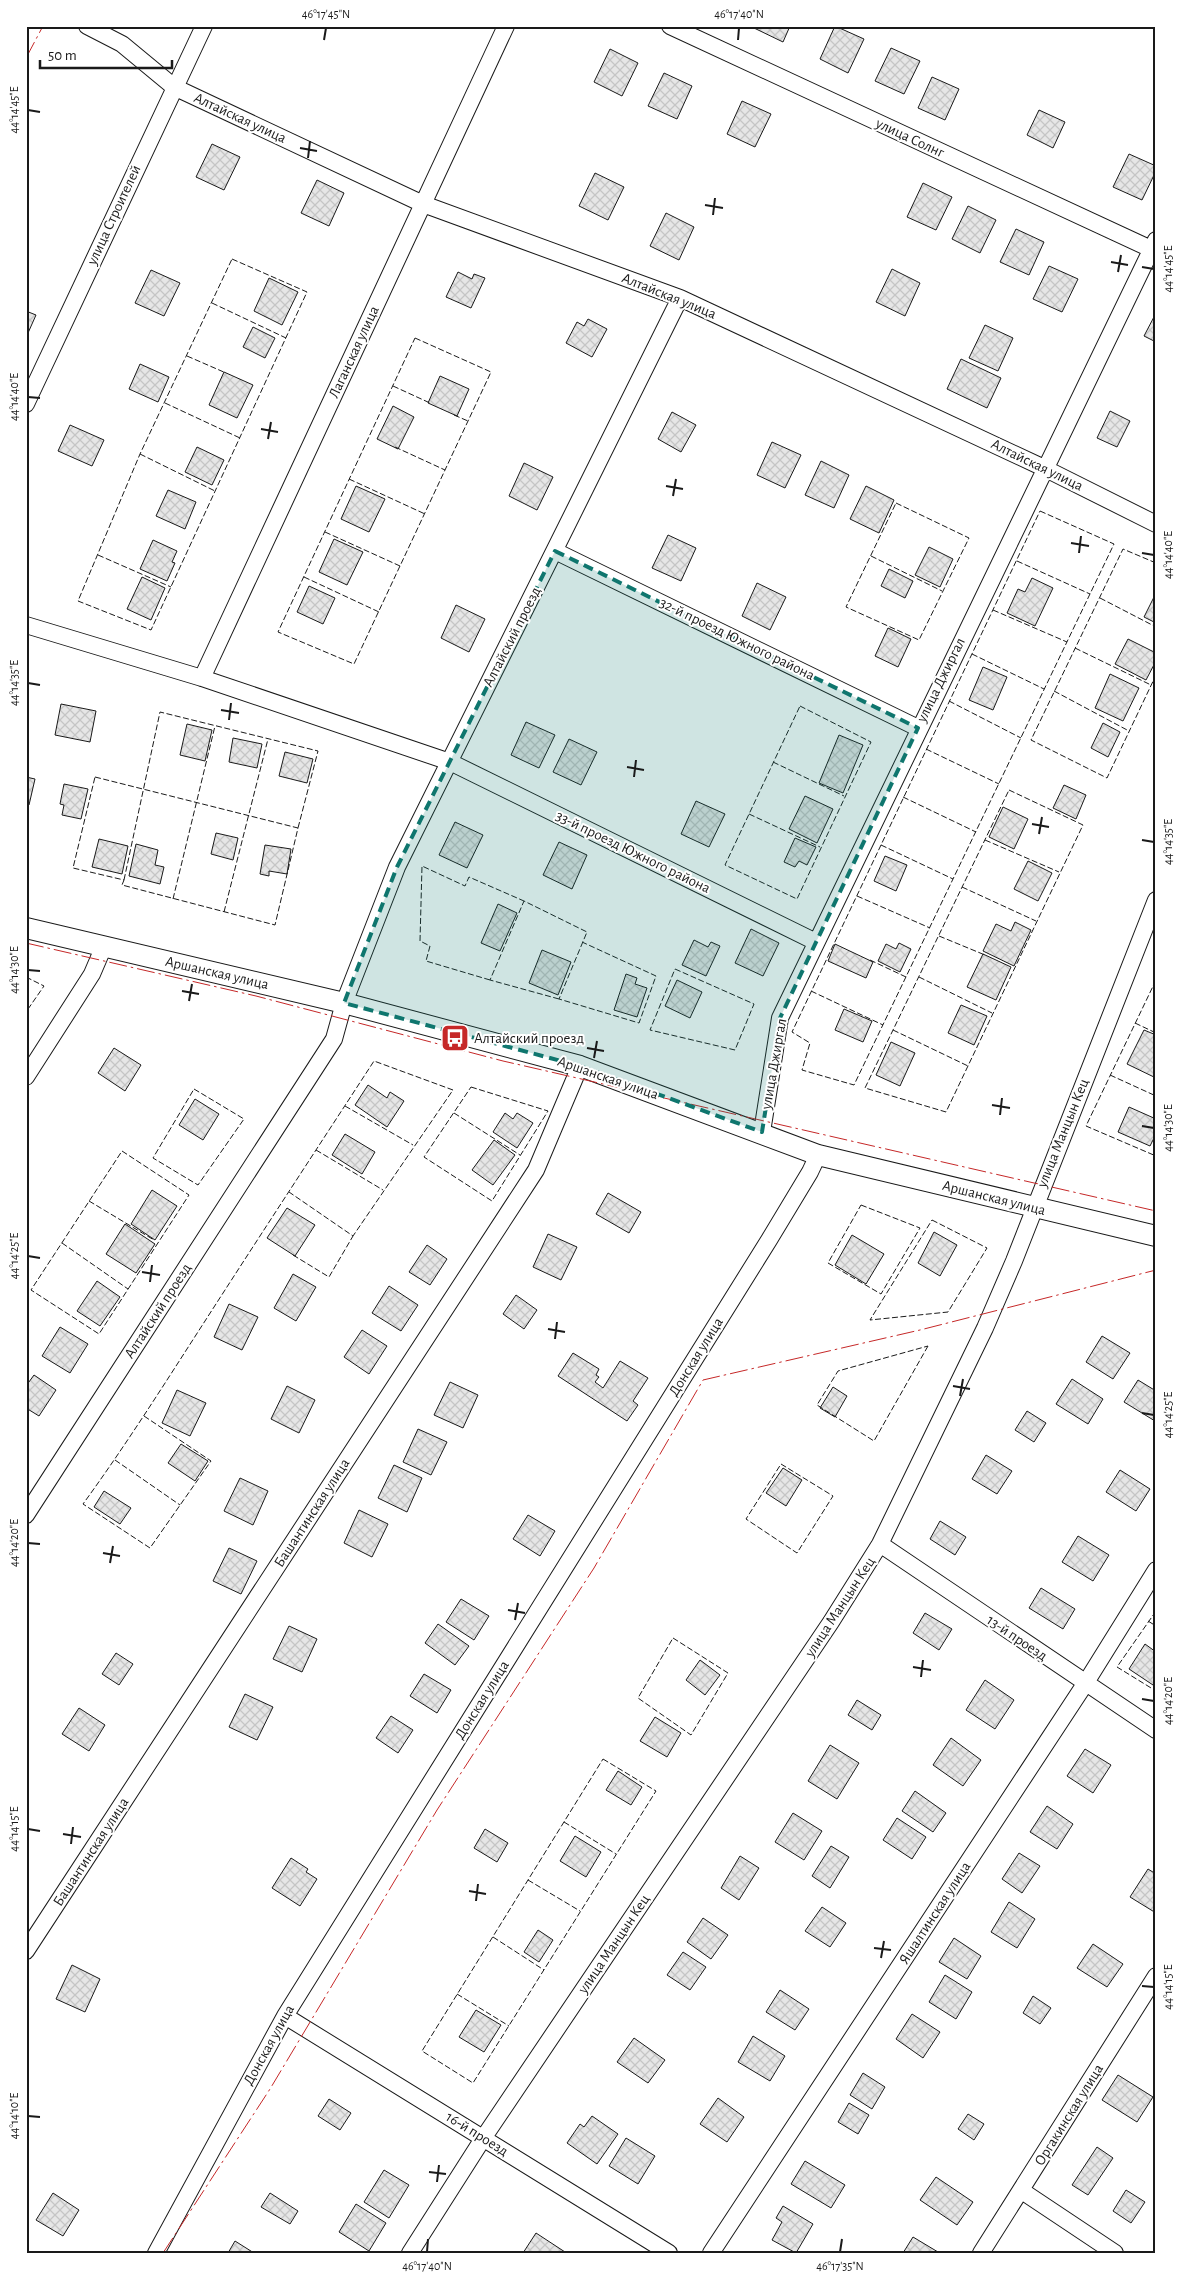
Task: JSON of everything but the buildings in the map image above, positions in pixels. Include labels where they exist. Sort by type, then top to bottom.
[{"type":"street","name":"Алтайская улица","points":[[87,26],[122,44],[174,87],[423,204],[680,298],[1044,468],[1156,524]]},
{"type":"street","name":"улица Строителей","points":[[26,404],[204,26]]},
{"type":"street","name":"Лаганская улица","points":[[202,678],[506,26]]},
{"type":"street","name":"улица Солнг","points":[[670,26],[1154,245]]},
{"type":"street","name":"улица Джиргал","points":[[762,1132],[780,1018],[918,728],[1154,245]]},
{"type":"street","name":"Алтайский проезд","points":[[26,1515],[334,1039],[344,1003],[397,867],[680,298]]},
{"type":"street","name":"32-й проезд Южного района","points":[[555,551],[918,728]]},
{"type":"street","points":[[26,625],[202,678],[450,762]]},
{"type":"street","name":"33-й проезд Южного района","points":[[450,762],[816,942]]},
{"type":"street","name":"улица Манцын Кец","points":[[410,2253],[484,2138],[826,1630],[880,1544],[985,1328],[1156,900]]},
{"type":"street","name":"Аршанская улица","points":[[26,928],[344,1003],[580,1066],[762,1132],[818,1155],[1156,1236]]},
{"type":"street","points":[[26,1078],[92,974],[104,946]]},
{"type":"street","name":"Башантинская улица","points":[[26,1951],[536,1170],[580,1066]]},
{"type":"street","name":"Донская улица","points":[[156,2253],[285,2016],[769,1240],[810,1172],[818,1155]]},
{"type":"street","name":"13-й проезд","points":[[880,1544],[1085,1684],[1156,1730]]},
{"type":"street","name":"Яшалтинская улица","points":[[711,2253],[1085,1684],[1156,1570]]},
{"type":"street","name":"Оргакинская улица","points":[[981,2253],[1151,1994],[1156,1976]]},
{"type":"street","name":"16-й проезд","points":[[285,2016],[669,2253]]},
{"type":"street","points":[[1022,2190],[1115,2253]]},
{"type":"highlighted area","points":[[555,551],[918,728],[780,1018],[762,1132],[580,1066],[344,1003],[397,867]]},
{"type":"fence","points":[[232,259],[307,292],[151,630],[78,601],[140,454],[232,259]]},
{"type":"fence","points":[[212,303],[286,338]]},
{"type":"fence","points":[[415,338],[491,372],[354,664],[278,632],[415,338]]},
{"type":"fence","points":[[187,356],[226,373]]},
{"type":"fence","points":[[393,386],[430,403]]},
{"type":"fence","points":[[165,403],[240,438]]},
{"type":"fence","points":[[454,415],[468,421]]},
{"type":"fence","points":[[395,447],[445,470]]},
{"type":"fence","points":[[140,454],[215,491]]},
{"type":"fence","points":[[349,479],[425,514]]},
{"type":"fence","points":[[896,503],[969,538],[919,640],[846,607],[896,503]]},
{"type":"fence","points":[[1040,511],[1114,544],[854,1085],[802,1070],[810,1043],[792,1032],[1040,511]]},
{"type":"fence","points":[[325,532],[400,566]]},
{"type":"fence","points":[[1156,563],[1123,549],[1031,740],[1107,778],[1156,675]]},
{"type":"fence","points":[[98,555],[171,587]]},
{"type":"fence","points":[[871,556],[942,591]]},
{"type":"fence","points":[[1017,561],[1090,594]]},
{"type":"fence","points":[[304,577],[379,612]]},
{"type":"fence","points":[[1100,598],[1156,627]]},
{"type":"fence","points":[[993,610],[1067,642]]},
{"type":"fence","points":[[1075,648],[1151,685]]},
{"type":"fence","points":[[972,654],[1044,689]]},
{"type":"fence","points":[[1054,691],[1129,731]]},
{"type":"fence","points":[[949,701],[1021,738]]},
{"type":"fence","points":[[800,706],[871,742],[797,899],[725,865],[800,706]]},
{"type":"fence","points":[[124,880],[160,712],[318,751],[298,828]]},
{"type":"fence","points":[[173,899],[215,726]]},
{"type":"fence","points":[[224,912],[268,739]]},
{"type":"fence","points":[[926,749],[999,784]]},
{"type":"fence","points":[[773,762],[844,796]]},
{"type":"fence","points":[[95,777],[298,828],[275,925],[122,885],[124,880],[73,868],[95,777]]},
{"type":"fence","points":[[1009,790],[1083,825],[946,1112],[865,1088],[1009,790]]},
{"type":"fence","points":[[903,797],[976,832]]},
{"type":"fence","points":[[749,814],[820,847]]},
{"type":"fence","points":[[985,840],[1059,872]]},
{"type":"fence","points":[[881,845],[953,879]]},
{"type":"fence","points":[[490,980],[426,961],[430,946],[420,941],[422,866],[465,886],[469,877],[524,901]]},
{"type":"fence","points":[[962,887],[1036,921]]},
{"type":"fence","points":[[857,896],[930,928]]},
{"type":"fence","points":[[559,999],[490,980],[524,901],[587,932],[559,999],[639,1023],[656,976],[582,942]]},
{"type":"fence","points":[[939,936],[985,955]]},
{"type":"fence","points":[[870,960],[906,977]]},
{"type":"fence","points":[[675,969],[754,1004],[735,1050],[650,1030],[675,969]]},
{"type":"fence","points":[[26,977],[44,986],[26,1012]]},
{"type":"fence","points":[[919,977],[992,1013]]},
{"type":"fence","points":[[1156,980],[1086,1126],[1156,1156]]},
{"type":"fence","points":[[811,991],[883,1025]]},
{"type":"fence","points":[[1135,1023],[1156,1033]]},
{"type":"fence","points":[[893,1030],[968,1066]]},
{"type":"fence","points":[[144,1416],[211,1461],[150,1548],[83,1504],[145,1414],[374,1061],[453,1090],[353,1236],[289,1192]]},
{"type":"fence","points":[[1110,1075],[1156,1096]]},
{"type":"fence","points":[[471,1087],[548,1111],[492,1201],[424,1157],[471,1087]]},
{"type":"fence","points":[[194,1089],[244,1119],[198,1185],[153,1158],[194,1089]]},
{"type":"fence","points":[[345,1106],[413,1145]]},
{"type":"fence","points":[[454,1113],[520,1155]]},
{"type":"fence","points":[[316,1150],[383,1190]]},
{"type":"fence","points":[[122,1151],[189,1195],[99,1334],[31,1290],[122,1151]]},
{"type":"fence","points":[[89,1201],[154,1240]]},
{"type":"fence","points":[[861,1205],[920,1228],[881,1294],[828,1263],[861,1205]]},
{"type":"fence","points":[[932,1220],[987,1248],[948,1312],[870,1320],[932,1220]]},
{"type":"fence","points":[[293,1255],[329,1277],[353,1236]]},
{"type":"fence","points":[[62,1243],[128,1289]]},
{"type":"fence","points":[[928,1346],[874,1441],[817,1405],[838,1371],[928,1346]]},
{"type":"fence","points":[[115,1460],[180,1505]]},
{"type":"fence","points":[[781,1464],[833,1496],[797,1553],[746,1519],[781,1464]]},
{"type":"fence","points":[[1156,1611],[1117,1667],[1156,1691]]},
{"type":"fence","points":[[1148,1621],[1156,1626]]},
{"type":"fence","points":[[673,1638],[728,1673],[691,1735],[638,1698],[673,1638]]},
{"type":"fence","points":[[603,1759],[656,1791],[473,2083],[422,2051],[603,1759]]},
{"type":"fence","points":[[564,1822],[616,1854]]},
{"type":"fence","points":[[528,1880],[580,1911]]},
{"type":"fence","points":[[493,1937],[544,1970]]},
{"type":"fence","points":[[457,1994],[509,2026]]},
{"type":"power","points":[[26,58],[43,26]]},
{"type":"power","points":[[26,943],[256,996],[503,1061],[1156,1211]]},
{"type":"power","points":[[163,2253],[270,2089],[437,1810],[594,1568],[703,1380],[920,1330],[1156,1270]]},
{"type":"place","name":"Алтайский проезд","points":[[455,1038]]}]
